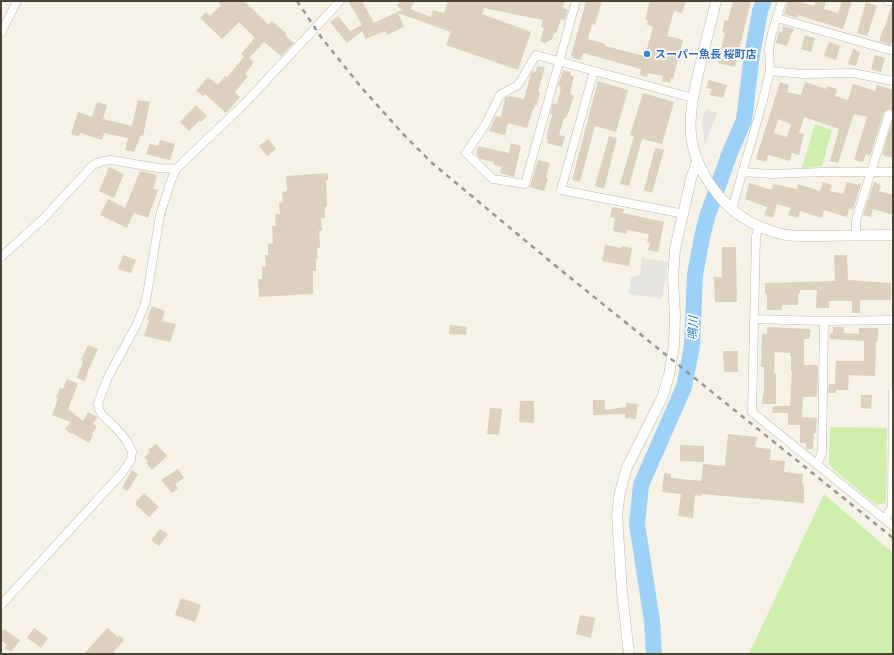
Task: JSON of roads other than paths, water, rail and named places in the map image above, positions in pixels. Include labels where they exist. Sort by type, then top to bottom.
[{"type":"street","points":[[1,33],[17,1]]},
{"type":"street","points":[[1,605],[122,473],[131,460],[132,451],[126,440],[102,415],[98,403],[108,377],[137,324],[146,301],[160,215],[166,192],[176,169],[245,102],[340,1]]},
{"type":"street","points":[[576,1],[559,62],[526,184],[493,179],[466,153],[485,125],[500,95],[518,85],[536,54],[559,62],[693,98]]},
{"type":"street","points":[[716,1],[693,98],[690,117],[691,136],[697,162],[708,182],[723,202],[751,223],[782,234],[806,236],[893,235]]},
{"type":"street","points":[[732,209],[770,71],[769,48],[782,1]]},
{"type":"street","points":[[888,1],[893,2]]},
{"type":"street","points":[[777,18],[893,51]]},
{"type":"street","points":[[594,71],[561,190],[684,214]]},
{"type":"street","points":[[770,71],[803,74],[853,73],[893,80]]},
{"type":"street","points":[[856,235],[856,220],[870,172],[889,114],[893,116]]},
{"type":"street","points":[[1,257],[44,219],[93,166],[99,162],[111,160],[158,168],[176,169]]},
{"type":"street","points":[[629,654],[622,592],[617,515],[620,492],[627,468],[662,398],[669,375],[674,338],[675,316],[673,278],[675,249],[691,179],[697,162]]},
{"type":"street","points":[[742,172],[772,174],[893,172]]},
{"type":"street","points":[[759,226],[756,236],[752,412],[893,526]]},
{"type":"street","points":[[754,318],[824,321],[893,320]]},
{"type":"street","points":[[817,464],[822,453],[824,321]]},
{"type":"street","points":[[885,519],[892,507],[893,391]]},
{"type":"waterway","name":"鳴川","points":[[654,654],[652,621],[637,524],[641,485],[684,387],[692,346],[695,275],[702,237],[707,217],[729,155],[744,120],[752,55],[760,11],[764,1]]},
{"type":"railway","points":[[297,1],[321,37],[361,87],[404,135],[432,163],[557,267],[893,538]]},
{"type":"place","name":"スーパー魚長 桜町店","points":[[647,54]]}]
